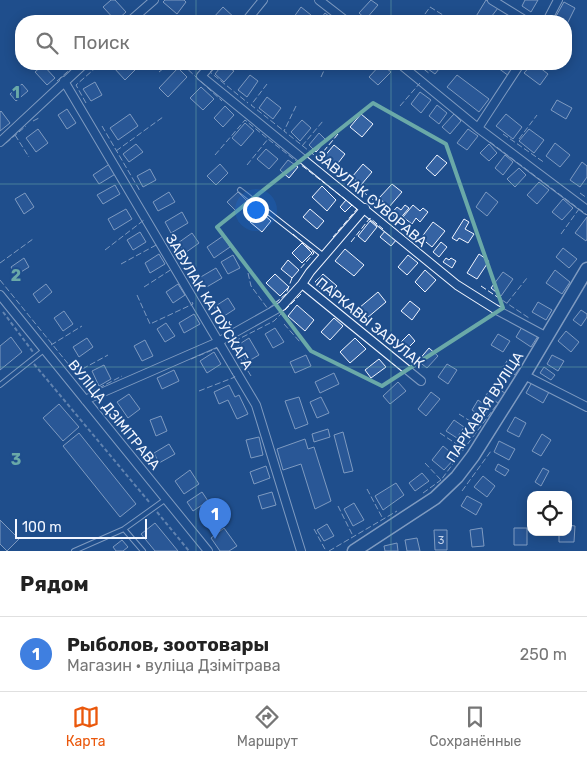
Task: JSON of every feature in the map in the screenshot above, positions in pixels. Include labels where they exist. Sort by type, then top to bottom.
[{"type":"main road","name":"ПАРКАВАЯ ВУЛІЦА","points":[[354,551],[434,498],[457,477],[473,456],[587,269]]},
{"type":"street","points":[[137,15],[154,0]]},
{"type":"street","points":[[251,15],[263,0]]},
{"type":"street","points":[[319,0],[338,15]]},
{"type":"street","points":[[492,0],[516,15]]},
{"type":"street","points":[[550,15],[558,0]]},
{"type":"street","points":[[0,142],[77,70]]},
{"type":"street","name":"ЗАВУЛАК СУВОРАВА","points":[[206,70],[201,76],[457,285],[495,309],[547,337]]},
{"type":"street","points":[[407,70],[478,128],[587,210]]},
{"type":"street","points":[[478,128],[516,70]]},
{"type":"street","name":"ЗАВУЛАК КАТОЎСКАГА","points":[[64,81],[256,405],[301,551]]},
{"type":"street","name":"ПАРКАВЫ ЗАВУЛАК","points":[[85,400],[218,342],[282,306],[365,208]]},
{"type":"street","name":"ПАРКАВЫ ЗАВУЛАК","points":[[302,284],[421,381]]},
{"type":"street","name":"ВУЛІЦА ДЗІМІТРАВА","points":[[1,299],[208,551]]},
{"type":"street","points":[[524,374],[587,406]]},
{"type":"lane","points":[[240,190],[324,256]]},
{"type":"lane","points":[[0,384],[44,350]]},
{"type":"lane","points":[[74,551],[124,529],[166,499]]},
{"type":"lane","points":[[124,529],[143,551]]},
{"type":"path","points":[[0,309],[36,356]]},
{"type":"path","points":[[31,360],[189,551]]},
{"type":"highlighted area","points":[[373,103],[446,144],[503,308],[382,386],[311,351],[217,227]]},
{"type":"building","points":[[111,0],[115,0],[126,12],[123,15],[110,15],[103,7]]},
{"type":"building","points":[[165,0],[184,0],[186,2],[177,14],[163,2]]},
{"type":"building","points":[[371,0],[378,5],[369,15],[361,15],[359,13]]},
{"type":"building","points":[[486,0],[498,8],[493,15],[477,15]]},
{"type":"building","points":[[525,0],[538,0],[531,12],[522,6]]},
{"type":"building","points":[[564,2],[575,8],[572,15],[557,15]]},
{"type":"building","points":[[223,7],[232,15],[216,15]]},
{"type":"building","points":[[301,7],[311,15],[295,15]]},
{"type":"building","points":[[37,70],[48,70],[55,78],[47,85],[35,72]]},
{"type":"building","points":[[116,70],[135,70],[125,80]]},
{"type":"building","points":[[176,70],[180,70],[187,77],[168,97],[159,88]]},
{"type":"building","points":[[218,70],[234,71],[224,82],[215,74]]},
{"type":"building","points":[[375,70],[388,70],[391,72],[378,85],[369,77]]},
{"type":"building","points":[[430,70],[438,70],[435,74]]},
{"type":"building","points":[[501,70],[514,70],[509,76]]},
{"type":"building","points":[[527,70],[543,70],[548,74],[540,85],[524,73]]},
{"type":"building","points":[[250,75],[258,81],[247,97],[238,90]]},
{"type":"building","points":[[457,75],[489,99],[479,112],[447,87]]},
{"type":"building","points":[[95,82],[102,95],[91,101],[83,89]]},
{"type":"building","points":[[22,84],[28,91],[16,101],[10,94]]},
{"type":"building","points":[[201,87],[214,99],[203,110],[190,98]]},
{"type":"building","points":[[420,92],[431,100],[421,113],[411,104]]},
{"type":"building","points":[[267,97],[281,108],[273,119],[259,108]]},
{"type":"building","points":[[557,100],[572,108],[566,119],[551,110]]},
{"type":"building","points":[[437,105],[447,113],[439,124],[429,116]]},
{"type":"building","points":[[225,106],[234,115],[223,127],[214,118]]},
{"type":"building","points":[[67,109],[76,123],[67,129],[58,115]]},
{"type":"building","points":[[0,112],[10,123],[0,131]]},
{"type":"building","points":[[130,114],[138,126],[118,140],[110,128]]},
{"type":"building","points":[[361,114],[373,124],[362,137],[350,127]]},
{"type":"building","points":[[454,114],[461,121],[450,134],[442,127]]},
{"type":"building","points":[[506,114],[522,127],[513,139],[496,126]]},
{"type":"building","points":[[302,120],[311,128],[300,141],[291,132]]},
{"type":"building","points":[[245,123],[254,131],[241,146],[232,138]]},
{"type":"building","points":[[38,129],[48,143],[36,152],[26,138]]},
{"type":"building","points":[[468,129],[478,136],[467,150],[457,143]]},
{"type":"building","points":[[529,129],[544,140],[534,153],[519,141]]},
{"type":"building","points":[[319,133],[326,140],[316,152],[309,145]]},
{"type":"building","points":[[555,143],[570,155],[560,167],[546,156]]},
{"type":"building","points":[[136,144],[143,152],[129,162],[123,154]]},
{"type":"building","points":[[489,144],[497,153],[489,161],[480,153]]},
{"type":"building","points":[[334,145],[345,154],[335,167],[323,158]]},
{"type":"building","points":[[266,149],[278,159],[269,169],[257,159]]},
{"type":"building","points":[[437,155],[447,163],[435,176],[426,168]]},
{"type":"building","points":[[505,155],[513,162],[503,175],[495,168]]},
{"type":"building","points":[[288,160],[298,167],[289,178],[280,170]]},
{"type":"building","points":[[582,162],[587,166],[587,177],[580,187],[570,180]]},
{"type":"building","points":[[111,163],[117,173],[99,184],[93,175]]},
{"type":"building","points":[[220,164],[228,173],[216,185],[207,176]]},
{"type":"building","points":[[363,164],[372,172],[361,185],[352,177]]},
{"type":"building","points":[[519,168],[526,175],[515,187],[507,179]]},
{"type":"building","points":[[150,169],[156,180],[143,187],[137,176]]},
{"type":"building","points":[[539,182],[549,190],[537,204],[527,195]]},
{"type":"building","points":[[392,184],[402,192],[389,207],[379,198]]},
{"type":"building","points":[[115,185],[120,194],[103,204],[97,195]]},
{"type":"building","points":[[322,186],[336,200],[327,211],[312,197]]},
{"type":"building","points":[[169,192],[175,202],[158,211],[153,202]]},
{"type":"building","points":[[238,192],[247,201],[236,211],[227,202]]},
{"type":"building","points":[[486,192],[498,202],[487,216],[476,207]]},
{"type":"building","points":[[25,193],[34,207],[24,214],[15,199]]},
{"type":"building","points":[[563,199],[573,208],[562,220],[552,212]]},
{"type":"building","points":[[346,200],[352,205],[345,212],[340,207]]},
{"type":"building","points":[[405,205],[409,208],[399,220],[391,214],[397,207],[401,210]]},
{"type":"building","points":[[413,205],[420,211],[423,208],[428,212],[420,222],[416,218],[412,224],[403,217]]},
{"type":"building","points":[[126,209],[132,219],[114,230],[108,219]]},
{"type":"building","points":[[310,209],[324,221],[317,229],[303,217]]},
{"type":"building","points":[[260,211],[271,221],[262,232],[250,222]]},
{"type":"building","points":[[182,212],[188,223],[171,233],[165,222]]},
{"type":"building","points":[[587,217],[587,239],[586,241],[575,233]]},
{"type":"building","points":[[464,219],[469,222],[465,229],[474,234],[468,243],[459,238],[457,241],[452,238]]},
{"type":"building","points":[[370,221],[377,227],[365,242],[358,236]]},
{"type":"building","points":[[433,222],[445,231],[432,247],[421,238]]},
{"type":"building","points":[[386,230],[397,239],[391,246],[380,237]]},
{"type":"building","points":[[140,232],[146,242],[133,250],[127,240]]},
{"type":"building","points":[[192,233],[199,243],[185,253],[178,243]]},
{"type":"building","points":[[223,236],[230,247],[214,258],[207,247]]},
{"type":"building","points":[[441,242],[447,247],[439,257],[433,252]]},
{"type":"building","points":[[302,243],[312,253],[302,263],[292,253]]},
{"type":"building","points":[[563,248],[577,259],[569,268],[556,257]]},
{"type":"building","points":[[345,249],[364,265],[354,276],[335,261]]},
{"type":"building","points":[[159,254],[165,264],[150,273],[145,263]]},
{"type":"building","points":[[479,254],[489,261],[477,279],[467,273]]},
{"type":"building","points":[[233,255],[240,268],[228,274],[221,262]]},
{"type":"building","points":[[408,255],[418,263],[407,275],[398,267]]},
{"type":"building","points":[[24,258],[29,267],[16,275],[11,267]]},
{"type":"building","points":[[446,258],[456,261],[452,268],[443,262]]},
{"type":"building","points":[[288,260],[299,270],[292,278],[281,269]]},
{"type":"building","points":[[216,268],[222,278],[205,288],[199,278]]},
{"type":"building","points":[[425,270],[436,280],[425,292],[415,282]]},
{"type":"building","points":[[555,270],[570,282],[562,294],[546,283]]},
{"type":"building","points":[[503,272],[513,279],[501,296],[491,288]]},
{"type":"building","points":[[275,274],[289,287],[280,296],[266,283]]},
{"type":"building","points":[[323,274],[337,286],[329,295],[315,282]]},
{"type":"building","points":[[46,284],[52,292],[39,303],[33,294]]},
{"type":"building","points":[[178,284],[185,295],[173,303],[166,292]]},
{"type":"building","points":[[378,292],[386,302],[367,318],[359,308]]},
{"type":"building","points":[[228,298],[235,309],[221,318],[214,307]]},
{"type":"building","points":[[410,301],[420,309],[412,320],[401,311]]},
{"type":"building","points":[[538,302],[552,310],[546,320],[532,312]]},
{"type":"building","points":[[297,305],[314,320],[305,331],[288,316]]},
{"type":"building","points":[[581,310],[587,314],[587,317],[581,326],[573,320]]},
{"type":"building","points":[[64,311],[73,324],[63,331],[54,318]]},
{"type":"building","points":[[194,314],[200,324],[184,333],[179,323]]},
{"type":"building","points":[[334,318],[343,326],[330,340],[321,332]]},
{"type":"building","points":[[166,323],[175,336],[165,342],[157,329]]},
{"type":"building","points":[[522,327],[538,336],[531,347],[516,337]]},
{"type":"building","points":[[275,328],[284,342],[273,348],[265,334]]},
{"type":"building","points":[[566,331],[579,342],[571,352],[558,341]]},
{"type":"building","points":[[409,334],[415,341],[404,352],[398,345]]},
{"type":"building","points":[[498,334],[510,341],[503,352],[491,345]]},
{"type":"building","points":[[11,337],[22,352],[0,370],[0,346]]},
{"type":"building","points":[[87,338],[93,347],[79,357],[73,347]]},
{"type":"building","points":[[249,338],[259,355],[247,362],[238,345]]},
{"type":"building","points":[[355,338],[366,349],[350,363],[340,352]]},
{"type":"building","points":[[145,340],[153,356],[142,361],[134,346]]},
{"type":"building","points":[[429,348],[438,356],[427,368],[418,361]]},
{"type":"building","points":[[214,352],[221,364],[207,373],[200,361]]},
{"type":"building","points":[[306,355],[311,366],[295,373],[290,362]]},
{"type":"building","points":[[552,355],[564,361],[558,371],[547,364]]},
{"type":"building","points":[[509,358],[521,366],[515,375],[503,367]]},
{"type":"building","points":[[379,359],[386,367],[371,378],[365,370]]},
{"type":"building","points":[[447,364],[457,370],[448,384],[438,377]]},
{"type":"building","points":[[104,365],[111,379],[99,386],[92,371]]},
{"type":"building","points":[[544,367],[555,375],[551,380],[540,373]]},
{"type":"building","points":[[174,370],[179,381],[162,389],[157,378]]},
{"type":"building","points":[[334,373],[339,384],[320,393],[315,382]]},
{"type":"building","points":[[398,382],[406,391],[390,404],[383,396]]},
{"type":"building","points":[[532,382],[549,392],[543,403],[526,393]]},
{"type":"building","points":[[229,385],[235,397],[239,395],[248,414],[237,419],[228,400],[219,404],[214,392]]},
{"type":"building","points":[[493,386],[505,393],[498,403],[486,395]]},
{"type":"building","points":[[431,392],[440,399],[426,416],[418,409]]},
{"type":"building","points":[[129,394],[140,409],[128,418],[117,402]]},
{"type":"building","points":[[299,397],[308,424],[295,429],[285,401]]},
{"type":"building","points":[[321,397],[329,413],[317,418],[310,402]]},
{"type":"building","points":[[478,400],[489,408],[483,418],[472,410]]},
{"type":"building","points":[[59,404],[79,427],[63,441],[43,418]]},
{"type":"building","points":[[161,416],[167,431],[156,436],[150,420]]},
{"type":"building","points":[[515,417],[526,423],[519,437],[507,431]]},
{"type":"building","points":[[454,420],[464,427],[457,438],[446,431]]},
{"type":"building","points":[[328,429],[330,437],[314,442],[312,434]]},
{"type":"building","points":[[343,432],[353,471],[344,473],[334,435]]},
{"type":"building","points":[[79,433],[136,504],[120,517],[63,446]]},
{"type":"building","points":[[542,434],[551,440],[541,456],[532,451]]},
{"type":"building","points":[[259,437],[263,455],[251,458],[246,440]]},
{"type":"building","points":[[305,439],[308,449],[314,447],[331,501],[315,509],[301,464],[283,470],[277,449]]},
{"type":"building","points":[[499,441],[515,449],[509,460],[494,452]]},
{"type":"building","points":[[169,444],[175,454],[159,463],[154,453]]},
{"type":"building","points":[[443,446],[456,457],[444,470],[432,460]]},
{"type":"building","points":[[498,464],[509,470],[505,476],[495,470]]},
{"type":"building","points":[[266,466],[270,478],[254,484],[250,472]]},
{"type":"building","points":[[543,468],[549,471],[541,486],[535,482]]},
{"type":"building","points":[[190,470],[199,484],[184,494],[175,481]]},
{"type":"building","points":[[422,473],[429,481],[415,491],[409,483]]},
{"type":"building","points":[[483,476],[495,486],[487,497],[474,487]]},
{"type":"building","points":[[396,483],[404,495],[383,510],[375,496]]},
{"type":"building","points":[[202,492],[208,501],[193,511],[187,502]]},
{"type":"building","points":[[272,492],[276,505],[262,509],[258,496]]},
{"type":"building","points":[[467,496],[482,504],[476,515],[461,506]]},
{"type":"building","points":[[354,503],[364,520],[353,526],[344,509]]},
{"type":"building","points":[[0,520],[19,539],[7,551],[0,544]]},
{"type":"building","points":[[155,523],[178,551],[155,551],[141,534]]},
{"type":"building","points":[[327,524],[334,536],[324,541],[317,530]]},
{"type":"building","points":[[572,526],[575,526],[574,542],[559,542],[559,536],[572,536]]},
{"type":"building","points":[[224,528],[237,546],[229,551],[220,551],[211,538]]},
{"type":"building","points":[[482,528],[484,546],[472,547],[470,530]]},
{"type":"building","points":[[514,528],[527,528],[527,545],[514,545]]},
{"type":"building","points":[[434,530],[447,530],[447,550],[435,550]]},
{"type":"building","points":[[417,538],[420,551],[407,551],[405,540]]},
{"type":"building","points":[[122,540],[128,547],[123,551],[116,551],[113,547]]},
{"type":"building","points":[[397,543],[398,551],[385,551],[384,546]]},
{"type":"fence","points":[[424,15],[430,7],[443,15]]},
{"type":"fence","points":[[57,81],[69,70]]},
{"type":"fence","points":[[86,103],[76,85],[93,70]]},
{"type":"fence","points":[[188,70],[222,101]]},
{"type":"fence","points":[[212,70],[210,72],[248,103]]},
{"type":"fence","points":[[321,77],[324,70]]},
{"type":"fence","points":[[425,70],[430,74]]},
{"type":"fence","points":[[400,106],[420,83]]},
{"type":"fence","points":[[267,84],[251,105],[284,131]]},
{"type":"fence","points":[[296,106],[284,131],[333,170]]},
{"type":"fence","points":[[519,139],[537,115]]},
{"type":"fence","points":[[116,151],[163,117]]},
{"type":"fence","points":[[33,121],[39,118]]},
{"type":"fence","points":[[215,155],[245,120],[268,139]]},
{"type":"fence","points":[[302,146],[323,121]]},
{"type":"fence","points":[[6,143],[26,126]]},
{"type":"fence","points":[[102,126],[140,191]]},
{"type":"fence","points":[[318,158],[338,134]]},
{"type":"fence","points":[[503,134],[545,163]]},
{"type":"fence","points":[[15,135],[29,157]]},
{"type":"fence","points":[[247,165],[268,139],[357,209],[333,237]]},
{"type":"fence","points":[[490,142],[587,215]]},
{"type":"fence","points":[[362,191],[404,224]]},
{"type":"fence","points":[[580,193],[587,198]]},
{"type":"fence","points":[[561,234],[579,209]]},
{"type":"fence","points":[[351,242],[370,218],[383,229]]},
{"type":"fence","points":[[105,250],[144,220]]},
{"type":"fence","points":[[293,234],[314,253],[299,270]]},
{"type":"fence","points":[[0,263],[33,239]]},
{"type":"fence","points":[[121,264],[158,244]]},
{"type":"fence","points":[[144,287],[172,269]]},
{"type":"fence","points":[[248,273],[251,286],[268,309],[286,294],[292,278]]},
{"type":"fence","points":[[507,303],[527,278]]},
{"type":"fence","points":[[0,280],[91,392],[122,376]]},
{"type":"fence","points":[[481,286],[529,318]]},
{"type":"fence","points":[[251,376],[231,343],[274,321],[301,294]]},
{"type":"fence","points":[[137,295],[150,324],[193,304],[192,302]]},
{"type":"fence","points":[[284,324],[300,342]]},
{"type":"fence","points":[[51,345],[82,326]]},
{"type":"fence","points":[[191,359],[217,348],[219,352]]},
{"type":"fence","points":[[75,373],[108,355]]},
{"type":"fence","points":[[199,391],[235,377],[232,373]]},
{"type":"fence","points":[[425,463],[441,480],[498,403]]},
{"type":"fence","points":[[459,414],[481,428]]},
{"type":"fence","points":[[440,433],[464,449]]},
{"type":"fence","points":[[462,491],[491,451]]},
{"type":"fence","points":[[423,493],[441,480]]},
{"type":"fence","points":[[367,489],[383,519]]},
{"type":"fence","points":[[338,506],[353,536]]},
{"type":"fence","points":[[329,551],[397,511]]},
{"type":"fence","points":[[314,529],[326,551]]},
{"type":"place","name":"Рыболов, зоотовары","points":[[215,539]]}]
